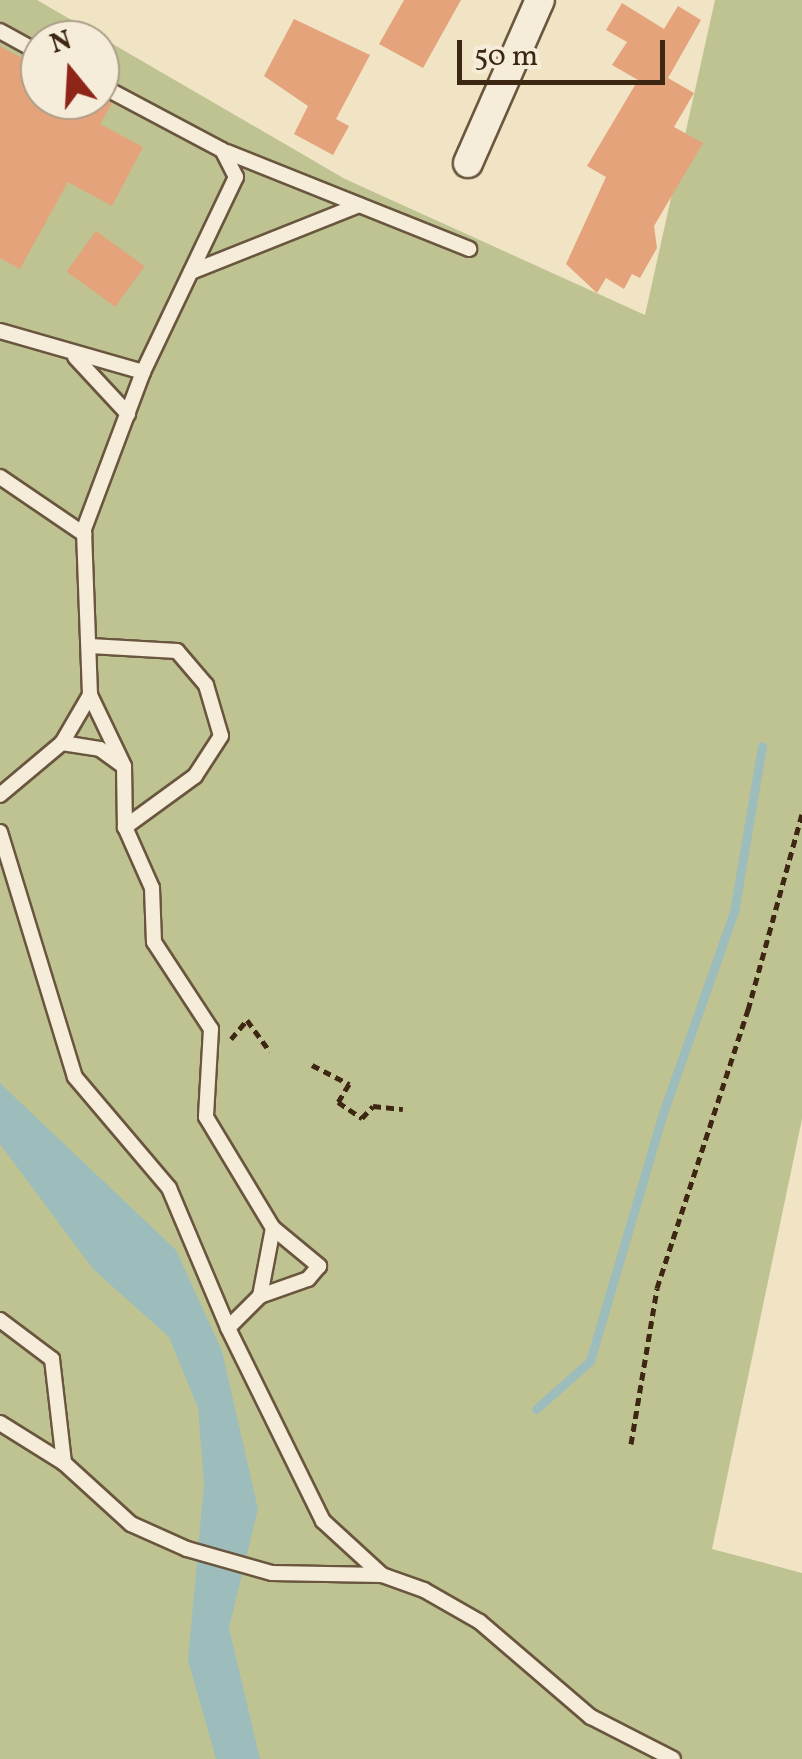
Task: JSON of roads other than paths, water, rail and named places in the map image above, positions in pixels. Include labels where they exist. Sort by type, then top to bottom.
[{"type":"street","points":[[468,162],[540,0]]},
{"type":"lane","points":[[120,95],[222,150],[469,249]]},
{"type":"lane","points":[[222,150],[236,177],[143,372],[84,534],[90,695],[124,766],[125,827],[152,888],[154,942],[211,1028],[206,1117],[273,1228],[319,1266],[308,1278],[260,1296],[228,1328]]},
{"type":"lane","points":[[191,272],[359,205]]},
{"type":"lane","points":[[0,331],[75,356],[143,372]]},
{"type":"lane","points":[[75,356],[128,414]]},
{"type":"lane","points":[[0,477],[84,534]]},
{"type":"lane","points":[[90,646],[177,650],[206,685],[222,736],[195,776],[125,827]]},
{"type":"lane","points":[[0,795],[62,743],[90,695]]},
{"type":"lane","points":[[62,743],[100,749],[124,766]]},
{"type":"lane","points":[[0,832],[74,1077],[168,1188],[228,1328],[322,1521],[382,1575],[480,1622],[590,1717],[673,1759]]},
{"type":"lane","points":[[260,1296],[273,1228]]},
{"type":"lane","points":[[0,1320],[52,1359],[64,1462]]},
{"type":"lane","points":[[0,1423],[64,1462],[131,1524],[187,1549],[272,1573],[382,1575]]},
{"type":"water","points":[[0,1083],[176,1250],[222,1351],[258,1509],[229,1628],[260,1759],[216,1759],[188,1660],[204,1484],[198,1408],[169,1337],[93,1269],[0,1144]]},
{"type":"waterway","points":[[536,1409],[590,1361],[662,1116],[734,912],[762,746]]}]
